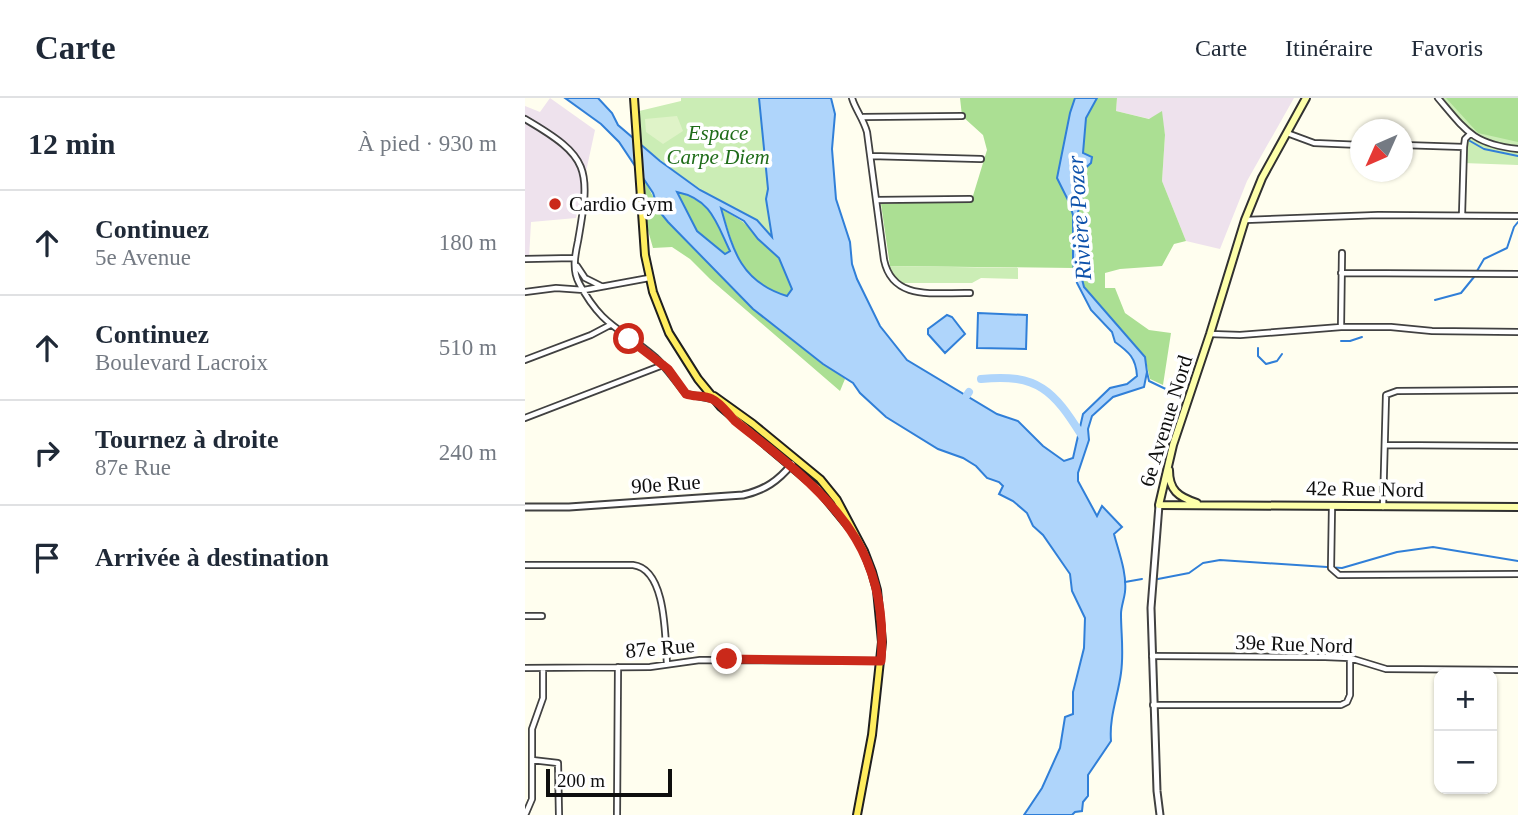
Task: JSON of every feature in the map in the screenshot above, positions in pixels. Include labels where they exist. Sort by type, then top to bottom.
[{"type":"main road","points":[[634,98],[642,224],[649,278],[669,333],[698,379],[735,420],[817,488],[850,528]]},
{"type":"main road","name":"6e Avenue Nord","points":[[1159,507],[1169,459],[1245,220],[1262,178],[1306,98]]},
{"type":"main road","points":[[715,398],[796,459],[830,492],[864,551],[877,590],[882,632],[872,734],[857,815]]},
{"type":"main road","name":"42e Rue Nord","points":[[1169,459],[1170,482],[1177,494],[1186,500],[1213,504]]},
{"type":"main road","name":"42e Rue Nord","points":[[1159,507],[1213,504],[1518,507]]},
{"type":"street","points":[[852,98],[854,106],[863,117],[871,156],[886,271],[895,284],[912,291],[970,293]]},
{"type":"street","points":[[1439,98],[1469,134],[1493,146],[1518,149]]},
{"type":"street","points":[[863,117],[962,116]]},
{"type":"street","points":[[525,119],[570,148],[581,167],[585,182],[585,202],[574,258],[578,281],[595,310],[610,325],[663,365],[686,394],[715,398]]},
{"type":"street","points":[[1286,133],[1314,143],[1350,145]]},
{"type":"street","points":[[1462,215],[1464,147],[1469,134]]},
{"type":"street","points":[[1413,145],[1464,147]]},
{"type":"street","points":[[871,156],[981,159]]},
{"type":"street","points":[[877,200],[970,199]]},
{"type":"street","points":[[1245,220],[1378,215],[1518,216]]},
{"type":"street","points":[[1341,327],[1342,253]]},
{"type":"street","points":[[525,259],[574,258]]},
{"type":"street","points":[[574,258],[577,268],[585,278],[593,284],[605,286]]},
{"type":"street","points":[[1341,273],[1518,274]]},
{"type":"street","points":[[525,292],[556,288],[584,290],[649,278]]},
{"type":"street","points":[[525,360],[610,325]]},
{"type":"street","points":[[1210,334],[1240,335],[1341,327],[1518,332]]},
{"type":"street","points":[[525,418],[663,365]]},
{"type":"street","points":[[694,396],[698,390],[698,379]]},
{"type":"street","points":[[1383,507],[1386,395],[1397,391],[1518,390]]},
{"type":"street","points":[[1385,445],[1518,446]]},
{"type":"street","name":"90e Rue","points":[[525,507],[743,495],[773,484],[796,459]]},
{"type":"street","points":[[1332,506],[1331,568],[1339,575],[1518,574]]},
{"type":"street","name":"6e Avenue Nord","points":[[1159,507],[1151,596],[1153,705],[1160,815]]},
{"type":"street","points":[[525,565],[643,567],[660,596],[667,664]]},
{"type":"street","points":[[525,616],[542,616]]},
{"type":"street","name":"39e Rue Nord","points":[[1153,656],[1350,659],[1386,670],[1518,670]]},
{"type":"street","points":[[1153,705],[1341,705],[1347,702],[1350,695],[1350,659]]},
{"type":"street","name":"87e Rue","points":[[525,668],[650,667],[700,660],[881,661]]},
{"type":"street","points":[[617,815],[618,667]]},
{"type":"street","points":[[526,813],[532,799],[532,729],[543,698],[543,669]]},
{"type":"street","points":[[532,760],[558,763],[559,815]]},
{"type":"shaded area","points":[[550,98],[595,130],[576,218],[531,222],[529,259],[525,259],[525,106],[540,112]]},
{"type":"shaded area","points":[[1117,98],[1294,98],[1247,181],[1220,249],[1186,241],[1162,181],[1165,135],[1161,112],[1150,119],[1116,111]]},
{"type":"green space","name":"Espace Carpe Diem","points":[[681,98],[759,98],[768,189],[766,199],[773,239],[636,141],[635,112],[681,101]]},
{"type":"green space","points":[[960,98],[1076,98],[1057,178],[1073,215],[1074,268],[890,266],[881,204],[972,199],[987,150],[983,135],[962,116]]},
{"type":"green space","points":[[1097,98],[1117,98],[1116,111],[1149,119],[1162,111],[1165,135],[1162,181],[1186,241],[1174,244],[1162,266],[1120,269],[1105,273],[1105,288],[1115,288],[1125,313],[1149,330],[1171,333],[1163,385],[1150,379],[1145,357],[1084,287],[1080,270],[1080,173],[1091,163],[1083,153],[1086,119]]},
{"type":"green space","points":[[1438,98],[1518,98],[1518,165],[1463,163],[1464,147],[1469,133]]},
{"type":"green space","points":[[1446,98],[1518,98],[1518,142],[1478,133]]},
{"type":"green space","points":[[677,116],[683,131],[663,144],[646,132],[645,119]]},
{"type":"green space","points":[[645,181],[662,214],[735,290],[775,327],[845,379],[840,391],[690,259],[672,247],[653,248],[647,227]]},
{"type":"green space","points":[[676,191],[706,207],[730,251],[725,255],[697,231]]},
{"type":"green space","points":[[721,208],[743,222],[779,258],[792,289],[788,296],[759,282],[741,263]]},
{"type":"green space","points":[[885,266],[1018,268],[1018,279],[981,278],[972,283],[905,283],[901,288]]},
{"type":"water","points":[[565,98],[598,98],[612,113],[618,125],[660,161],[700,190],[757,220],[772,237],[766,199],[768,189],[759,98],[831,98],[835,114],[832,149],[836,199],[850,242],[852,264],[857,279],[880,326],[907,360],[997,414],[1018,421],[1043,446],[1064,461],[1073,458],[1083,414],[1110,388],[1127,384],[1137,376],[1131,356],[1115,342],[1112,332],[1091,310],[1077,283],[1073,264],[1073,215],[1057,178],[1075,98],[1097,98],[1086,118],[1083,153],[1092,157],[1091,163],[1080,173],[1080,271],[1084,287],[1145,357],[1147,372],[1144,387],[1113,397],[1092,416],[1088,429],[1089,440],[1078,473],[1078,481],[1097,516],[1102,506],[1122,527],[1114,534],[1125,578],[1121,614],[1122,665],[1112,715],[1111,741],[1088,775],[1088,796],[1083,802],[1082,811],[1072,815],[1024,815],[1042,788],[1060,748],[1065,717],[1073,714],[1073,692],[1084,648],[1085,618],[1072,591],[1070,574],[1043,535],[1033,526],[1027,513],[999,494],[1003,486],[999,482],[987,478],[976,466],[963,458],[938,449],[886,417],[853,383],[823,364],[753,309],[668,222],[659,211],[653,193],[619,142],[601,124]],"holes":[[[677,192],[688,195],[705,206],[716,221],[730,251],[725,254],[697,231]],[[721,208],[744,221],[758,239],[779,258],[792,289],[787,296],[759,282],[741,263]]]},
{"type":"water","points":[[978,313],[1027,315],[1026,349],[977,348]]},
{"type":"water","points":[[947,315],[952,317],[965,334],[945,353],[928,334],[928,329]]},
{"type":"waterway","points":[[1470,141],[1484,149],[1518,156]]},
{"type":"waterway","points":[[1477,271],[1484,259],[1507,248],[1518,222]]},
{"type":"waterway","points":[[1435,300],[1461,293],[1474,277]]},
{"type":"waterway","points":[[1341,341],[1362,337]]},
{"type":"waterway","points":[[1258,348],[1258,356],[1266,364],[1277,361],[1282,354]]},
{"type":"waterway","points":[[1147,372],[1149,381],[1174,393],[1184,387]]},
{"type":"waterway","points":[[981,379],[1017,379],[1042,388],[1062,407],[1082,436]]},
{"type":"waterway","points":[[1158,579],[1189,573],[1203,563],[1220,560],[1342,568],[1397,552],[1433,547],[1518,561]]},
{"type":"waterway","points":[[1125,582],[1142,579]]},
{"type":"place","name":"Cardio Gym","points":[[555,204]]},
{"type":"route","points":[[629,339],[668,369],[686,394],[706,396],[717,402],[817,488],[850,528],[864,551],[872,572],[882,632],[881,661],[727,659]]},
{"type":"water label","name":"Rivière Pozer","points":[[1079,218]]}]
